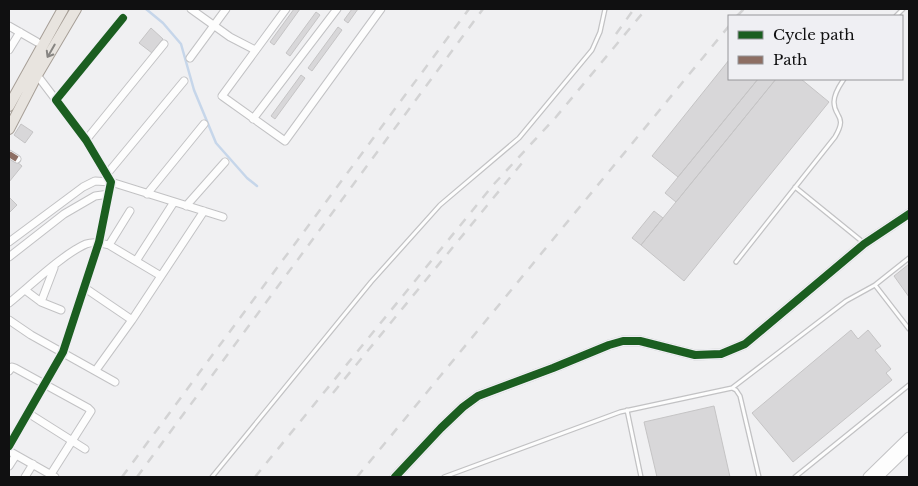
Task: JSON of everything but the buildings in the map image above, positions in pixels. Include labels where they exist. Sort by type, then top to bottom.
[{"type":"main road","points":[[9,91],[55,9]]},
{"type":"main road","points":[[9,106],[63,9]]},
{"type":"main road","points":[[9,129],[37,75],[76,9]]},
{"type":"street","points":[[191,9],[230,37],[255,50]]},
{"type":"street","points":[[190,58],[226,9]]},
{"type":"street","points":[[286,9],[222,96],[285,141],[381,9]]},
{"type":"street","points":[[253,119],[338,9]]},
{"type":"street","points":[[56,100],[123,18]]},
{"type":"street","points":[[9,26],[37,42]]},
{"type":"street","points":[[9,50],[20,32]]},
{"type":"street","points":[[86,140],[164,44]]},
{"type":"street","points":[[9,446],[63,352],[99,242],[110,188],[107,174],[86,140],[37,75]]},
{"type":"street","points":[[107,174],[184,81]]},
{"type":"street","points":[[147,194],[204,124]]},
{"type":"street","points":[[9,154],[17,159]]},
{"type":"street","points":[[186,206],[225,162]]},
{"type":"street","points":[[9,242],[95,180],[110,188],[147,194],[172,204],[186,206],[203,214],[223,217]]},
{"type":"street","points":[[10,253],[64,214],[110,188]]},
{"type":"street","points":[[136,261],[172,204]]},
{"type":"street","points":[[109,245],[130,211]]},
{"type":"street","points":[[96,370],[203,214]]},
{"type":"street","points":[[395,477],[441,428],[478,396],[609,345],[623,341],[640,341],[695,355],[721,354],[745,344],[864,244],[909,214]]},
{"type":"street","points":[[9,303],[55,266],[88,244],[99,242],[109,245],[161,276]]},
{"type":"street","points":[[41,302],[55,266]]},
{"type":"street","points":[[85,288],[132,320]]},
{"type":"street","points":[[25,290],[41,302],[61,310]]},
{"type":"street","points":[[9,320],[115,382]]},
{"type":"street","points":[[9,371],[12,367],[15,368],[91,411],[53,476],[12,453],[9,466]]},
{"type":"street","points":[[28,413],[85,449]]},
{"type":"street","points":[[868,477],[909,437]]},
{"type":"street","points":[[878,477],[909,448]]},
{"type":"street","points":[[25,477],[33,464]]},
{"type":"lane","points":[[212,477],[371,282],[440,205],[519,138],[592,50],[600,32],[605,9]]},
{"type":"lane","points":[[736,262],[841,127],[839,114],[834,102],[839,86],[843,80]]},
{"type":"lane","points":[[795,187],[864,244]]},
{"type":"lane","points":[[444,477],[627,410],[732,388],[846,301],[875,285],[909,258]]},
{"type":"lane","points":[[875,285],[909,329]]},
{"type":"lane","points":[[795,477],[909,385]]},
{"type":"lane","points":[[732,388],[740,396],[759,477]]},
{"type":"lane","points":[[627,410],[642,477]]},
{"type":"waterway","points":[[146,9],[163,23],[181,44],[194,90],[216,143],[247,178],[257,186]]},
{"type":"railway","points":[[122,477],[469,9]]},
{"type":"railway","points":[[137,477],[483,9]]},
{"type":"railway","points":[[616,34],[634,9]]},
{"type":"railway","points":[[255,477],[494,184],[556,117],[646,9]]},
{"type":"railway","points":[[738,15],[744,9]]},
{"type":"railway","points":[[357,477],[728,27]]},
{"type":"railway","points":[[333,393],[527,157]]},
{"type":"marked path","points":[[9,154],[17,159]]},
{"type":"cycle path","points":[[9,446],[63,352],[99,242],[111,182],[86,140],[56,100],[123,18]]},
{"type":"cycle path","points":[[395,477],[441,428],[478,396],[609,345],[623,341],[640,341],[695,355],[721,354],[745,344],[864,244],[909,214]]}]
